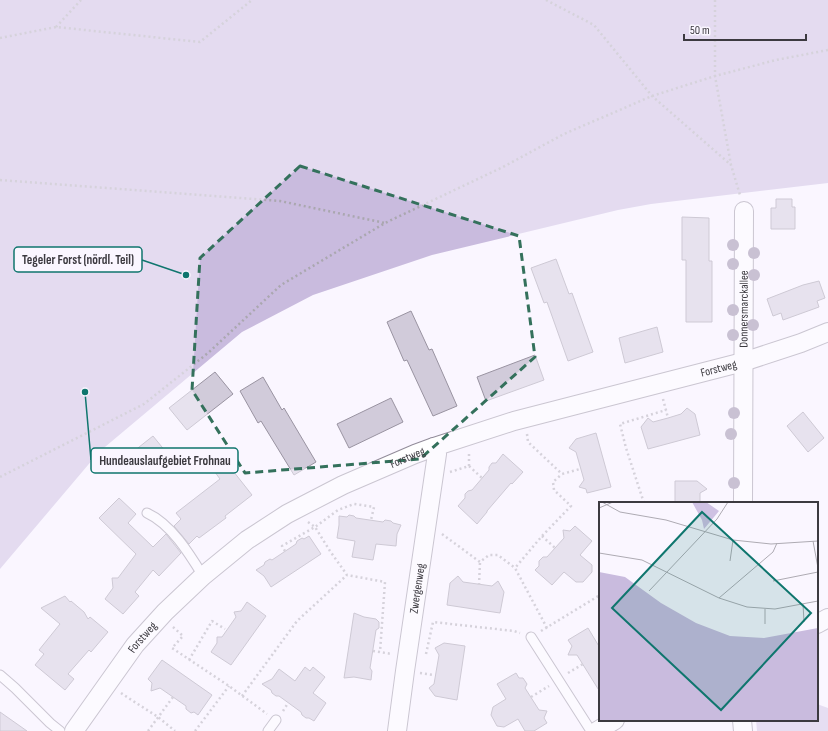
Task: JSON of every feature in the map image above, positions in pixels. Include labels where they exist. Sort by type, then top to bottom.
[{"type":"street","name":"Donnersmarckallee","points":[[743,502],[744,211]]},
{"type":"street","name":"Forstweg","points":[[74,731],[135,645],[166,612],[202,576],[247,540],[287,514],[343,485],[434,447],[514,421],[743,362],[801,343],[828,332]]},
{"type":"street","name":"Zwergenweg","points":[[397,731],[437,454],[434,447]]},
{"type":"street","points":[[818,623],[828,618]]},
{"type":"street","points":[[597,731],[613,721]]},
{"type":"street","points":[[742,721],[743,731]]},
{"type":"lane","points":[[147,513],[155,517],[178,538],[202,576]]},
{"type":"lane","points":[[531,637],[591,731]]},
{"type":"lane","points":[[0,675],[60,731]]},
{"type":"lane","points":[[268,731],[276,720]]},
{"type":"path","points":[[56,27],[81,0]]},
{"type":"path","points":[[0,38],[56,27],[200,42],[252,0]]},
{"type":"path","points":[[546,0],[594,25],[652,96],[731,165]]},
{"type":"path","points":[[715,0],[715,76],[731,165],[744,211]]},
{"type":"path","points":[[0,477],[144,404],[208,354],[280,285],[385,223],[503,167],[564,134],[652,96],[715,76],[776,60],[828,50]]},
{"type":"path","points":[[0,180],[280,201],[385,223]]},
{"type":"path","points":[[662,396],[668,418]]},
{"type":"path","points":[[644,502],[626,448],[620,424],[666,410]]},
{"type":"path","points":[[528,442],[562,474]]},
{"type":"path","points":[[469,452],[469,466],[482,478]]},
{"type":"path","points":[[433,478],[469,466]]},
{"type":"path","points":[[515,568],[542,536],[571,506],[554,490],[554,482],[562,474],[580,469]]},
{"type":"path","points":[[285,551],[282,546],[314,527],[338,510],[354,504],[374,507],[371,520]]},
{"type":"path","points":[[314,527],[330,552],[347,574],[385,582],[380,652]]},
{"type":"path","points":[[442,535],[480,562]]},
{"type":"path","points":[[542,536],[555,548]]},
{"type":"path","points":[[479,584],[480,562],[489,555],[498,555],[515,568],[547,628]]},
{"type":"path","points":[[242,696],[297,621],[347,574]]},
{"type":"path","points":[[425,658],[433,622],[514,631],[531,637],[599,596]]},
{"type":"path","points":[[189,660],[212,621],[225,629]]},
{"type":"path","points":[[168,622],[183,636],[172,648],[256,706]]},
{"type":"path","points":[[569,673],[583,664]]},
{"type":"path","points":[[195,731],[229,686]]},
{"type":"path","points":[[531,697],[546,688]]},
{"type":"path","points":[[148,731],[174,698]]},
{"type":"path","points":[[130,699],[158,717],[175,731]]},
{"type":"highlighted area","points":[[300,166],[519,236],[535,357],[420,459],[245,473],[192,390],[200,258]]},
{"type":"shaded area","points":[[0,0],[828,0],[828,183],[651,204],[618,210],[432,255],[313,295],[242,332],[99,452],[0,569]]},
{"type":"shaded area","points":[[818,704],[828,708],[828,731],[757,731],[756,721],[818,721]]},
{"type":"building","points":[[776,199],[792,199],[792,207],[795,207],[795,229],[771,229],[771,208],[776,208]]},
{"type":"building","points":[[682,217],[709,218],[709,261],[712,261],[712,322],[686,322],[686,260],[682,260]]},
{"type":"building","points":[[556,259],[569,294],[572,293],[593,352],[568,361],[547,302],[544,303],[531,268]]},
{"type":"building","points":[[819,281],[825,298],[817,301],[819,307],[783,320],[781,313],[773,316],[767,299],[803,285]]},
{"type":"building","points":[[411,311],[429,350],[432,349],[457,406],[433,416],[407,360],[404,361],[387,322]]},
{"type":"building","points":[[657,327],[663,352],[625,363],[619,338]]},
{"type":"building","points":[[535,355],[544,380],[486,401],[477,377]]},
{"type":"building","points":[[215,372],[233,394],[187,430],[169,408]]},
{"type":"building","points":[[263,377],[282,410],[284,408],[316,462],[294,475],[261,421],[258,423],[240,391]]},
{"type":"building","points":[[391,398],[403,422],[349,448],[337,424]]},
{"type":"building","points":[[687,408],[695,414],[700,435],[648,449],[641,427],[648,418],[653,422],[681,414]]},
{"type":"building","points":[[803,412],[824,438],[808,452],[787,426]]},
{"type":"building","points":[[596,433],[611,487],[587,493],[586,489],[579,487],[584,480],[576,452],[569,448],[576,439]]},
{"type":"building","points":[[153,436],[166,452],[145,468],[142,465],[139,467],[129,455]]},
{"type":"building","points":[[215,448],[252,495],[225,516],[226,518],[199,538],[197,536],[189,544],[174,526],[181,519],[176,513],[220,479],[204,457]]},
{"type":"building","points":[[503,454],[523,472],[512,484],[511,483],[477,524],[458,506],[465,498],[465,494],[472,490],[489,470],[492,463],[496,463]]},
{"type":"building","points":[[675,481],[697,481],[707,489],[700,493],[700,502],[675,502]]},
{"type":"building","points":[[119,498],[136,514],[128,523],[153,547],[166,534],[181,553],[159,576],[153,570],[135,592],[139,596],[123,614],[105,599],[113,588],[112,578],[118,578],[136,554],[99,518]]},
{"type":"building","points":[[349,515],[356,518],[383,522],[385,520],[391,521],[401,525],[397,534],[396,546],[376,544],[373,560],[352,557],[355,541],[337,538],[339,516],[347,517]]},
{"type":"building","points":[[575,526],[592,541],[580,555],[592,565],[592,572],[583,582],[576,582],[564,572],[552,585],[535,570],[539,566],[539,561],[543,557],[547,557],[564,538],[563,530],[570,531]]},
{"type":"building","points":[[309,536],[321,554],[271,587],[264,576],[256,570],[264,565],[265,562],[270,559],[272,560],[296,544],[297,541]]},
{"type":"building","points":[[458,576],[463,582],[492,586],[498,581],[504,592],[500,613],[447,605],[450,583]]},
{"type":"building","points":[[65,596],[70,602],[71,601],[84,612],[88,619],[90,617],[108,632],[91,652],[89,650],[68,674],[74,679],[65,690],[35,665],[44,654],[39,650],[60,624],[41,608]]},
{"type":"building","points":[[247,602],[266,616],[231,665],[211,652],[217,643],[217,637],[222,637],[236,617],[234,612],[241,611]]},
{"type":"building","points":[[354,613],[364,617],[376,619],[379,622],[379,628],[376,630],[370,668],[372,671],[371,680],[354,677],[344,678]]},
{"type":"building","points":[[588,628],[599,646],[599,690],[577,655],[568,655],[572,646],[568,640]]},
{"type":"building","points":[[444,643],[465,646],[457,700],[435,696],[429,688],[434,684],[439,655],[435,648]]},
{"type":"building","points":[[162,660],[212,695],[198,715],[194,712],[191,713],[186,709],[186,706],[160,688],[151,691],[152,683],[148,679]]},
{"type":"building","points":[[305,667],[310,671],[313,667],[325,677],[313,693],[326,703],[314,721],[306,718],[301,712],[279,696],[276,696],[271,690],[262,684],[272,679],[279,669],[295,681]]},
{"type":"building","points":[[516,673],[519,678],[523,678],[527,684],[525,688],[539,710],[547,711],[544,718],[547,723],[534,731],[525,731],[518,719],[504,727],[497,726],[491,715],[493,707],[506,699],[497,684]]},
{"type":"building","points":[[0,712],[27,731],[0,731]]},
{"type":"place","name":"Tegeler Forst (nördl. Teil)","points":[[186,275]]},
{"type":"place","name":"Hundeauslaufgebiet Frohnau","points":[[85,392]]}]
